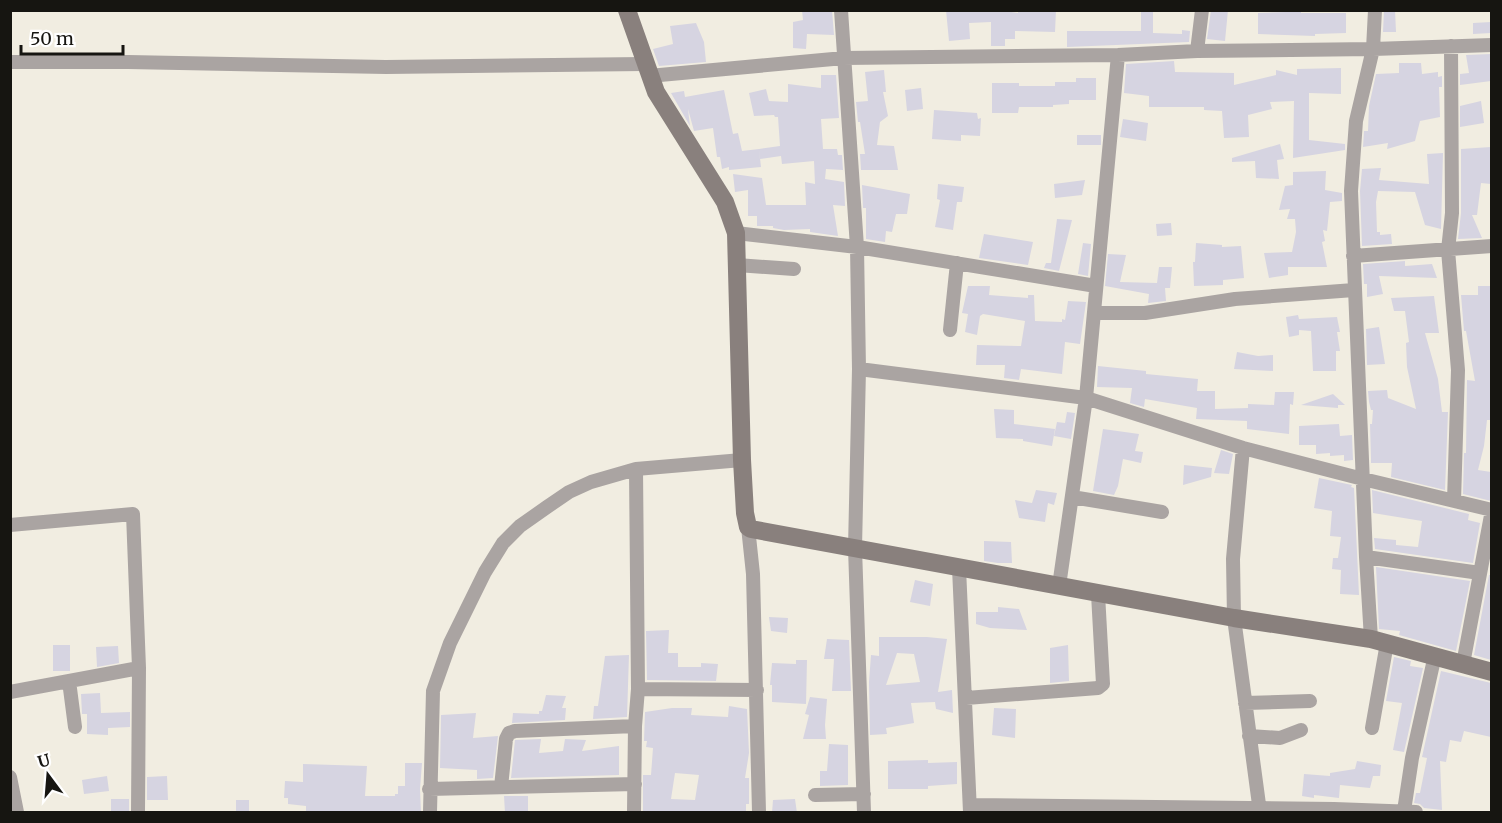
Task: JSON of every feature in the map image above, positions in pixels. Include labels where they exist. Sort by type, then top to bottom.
[{"type":"street","points":[[627,10],[646,70],[666,111],[725,202],[736,233],[742,460],[745,513],[753,574],[759,813]]},
{"type":"street","points":[[841,10],[857,247],[859,369],[855,548],[864,813]]},
{"type":"street","points":[[1197,51],[1202,10]]},
{"type":"street","points":[[1372,728],[1379,641],[1366,557],[1351,191],[1353,142],[1360,100],[1373,49],[1375,10]]},
{"type":"street","points":[[10,62],[646,70],[844,58],[1118,55],[1197,51],[1491,45]]},
{"type":"street","points":[[1451,46],[1452,213],[1448,250],[1458,370],[1454,501]]},
{"type":"street","points":[[1059,586],[1086,398],[1118,55]]},
{"type":"street","points":[[736,233],[857,247],[1096,286]]},
{"type":"street","points":[[1353,256],[1491,246]]},
{"type":"street","points":[[950,330],[957,263]]},
{"type":"street","points":[[737,265],[794,269]]},
{"type":"street","points":[[1095,313],[1145,313],[1235,299],[1354,291]]},
{"type":"street","points":[[859,369],[1086,398],[1243,448],[1491,510],[1463,664]]},
{"type":"street","points":[[1243,448],[1233,559],[1234,618],[1260,811]]},
{"type":"street","points":[[430,813],[433,691],[450,643],[485,572],[503,543],[520,526],[569,492],[591,482],[636,469],[742,460]]},
{"type":"street","points":[[634,813],[635,726],[638,690],[636,469]]},
{"type":"street","points":[[1071,497],[1162,512]]},
{"type":"street","points":[[10,525],[133,514],[140,668],[138,813]]},
{"type":"street","points":[[748,527],[1098,594],[1379,641],[1491,672]]},
{"type":"street","points":[[1366,557],[1478,579],[1491,589]]},
{"type":"street","points":[[959,568],[970,809],[1410,812],[1412,758],[1435,655]]},
{"type":"street","points":[[966,698],[1098,688],[1103,684],[1098,594]]},
{"type":"street","points":[[10,692],[140,668]]},
{"type":"street","points":[[69,681],[75,727]]},
{"type":"street","points":[[638,690],[757,690]]},
{"type":"street","points":[[1245,703],[1310,701]]},
{"type":"street","points":[[501,787],[506,739],[509,733],[635,726]]},
{"type":"street","points":[[1249,736],[1280,738],[1300,730]]},
{"type":"street","points":[[10,777],[16,813]]},
{"type":"street","points":[[429,789],[635,784]]},
{"type":"street","points":[[815,795],[864,794]]},
{"type":"building","points":[[802,10],[832,10],[834,35],[807,34],[806,49],[793,48],[793,22],[803,20]]},
{"type":"building","points":[[946,10],[998,10],[1018,13],[1018,10],[1056,10],[1055,32],[1015,31],[1015,39],[1005,39],[1005,46],[991,46],[991,22],[969,23],[970,39],[949,41]]},
{"type":"building","points":[[1141,10],[1153,10],[1153,33],[1182,34],[1182,30],[1190,31],[1189,42],[1067,47],[1067,31],[1141,31]]},
{"type":"building","points":[[1211,10],[1228,10],[1225,41],[1207,39]]},
{"type":"building","points":[[1286,10],[1301,10],[1301,13],[1346,13],[1346,33],[1315,34],[1315,36],[1258,34],[1258,13],[1286,12]]},
{"type":"building","points":[[1384,10],[1395,10],[1396,32],[1383,32]]},
{"type":"building","points":[[1491,22],[1491,33],[1473,34],[1473,23]]},
{"type":"building","points":[[696,23],[704,42],[706,62],[659,66],[653,49],[673,44],[670,26]]},
{"type":"building","points":[[1491,54],[1491,81],[1460,85],[1460,74],[1469,73],[1466,55]]},
{"type":"building","points":[[1174,61],[1175,72],[1234,73],[1234,85],[1276,75],[1276,70],[1297,75],[1297,69],[1341,68],[1341,94],[1309,93],[1309,140],[1345,144],[1345,150],[1293,158],[1294,101],[1270,102],[1272,109],[1248,115],[1249,137],[1224,138],[1222,111],[1204,110],[1204,107],[1149,107],[1149,96],[1124,93],[1126,64]]},
{"type":"building","points":[[1399,63],[1421,63],[1422,74],[1438,72],[1438,77],[1442,76],[1442,87],[1439,87],[1440,117],[1420,121],[1415,141],[1387,149],[1388,143],[1363,147],[1364,131],[1368,131],[1369,106],[1376,74],[1399,73]]},
{"type":"building","points":[[884,70],[886,92],[883,92],[888,116],[880,122],[877,145],[894,146],[898,170],[861,170],[860,154],[865,154],[856,102],[868,101],[865,72]]},
{"type":"building","points":[[821,75],[836,75],[839,118],[821,119],[823,149],[837,149],[838,155],[842,155],[843,170],[826,169],[825,179],[844,182],[845,206],[833,205],[838,236],[810,232],[810,229],[784,230],[773,228],[773,226],[757,226],[757,216],[748,216],[748,190],[735,192],[733,174],[762,178],[766,205],[806,205],[805,182],[815,184],[814,161],[782,164],[781,156],[760,159],[759,149],[780,146],[778,117],[774,115],[754,116],[749,93],[766,89],[769,101],[788,102],[788,84],[821,88]]},
{"type":"building","points":[[1076,78],[1096,78],[1096,100],[1069,100],[1069,104],[1053,105],[1053,107],[1019,107],[1018,113],[992,113],[992,83],[1055,86],[1055,82],[1076,82]]},
{"type":"building","points":[[921,88],[923,109],[907,111],[905,90]]},
{"type":"building","points":[[724,90],[733,134],[738,133],[742,151],[759,149],[761,167],[722,169],[720,157],[717,157],[713,128],[694,131],[688,109],[690,126],[671,93],[684,91],[685,97]]},
{"type":"building","points":[[1481,101],[1484,123],[1460,127],[1460,106]]},
{"type":"building","points":[[934,110],[977,113],[978,119],[981,118],[980,136],[961,135],[961,141],[932,139]]},
{"type":"building","points":[[1123,119],[1148,123],[1146,141],[1120,137]]},
{"type":"building","points":[[1077,135],[1101,135],[1101,145],[1077,145]]},
{"type":"building","points":[[1280,144],[1284,159],[1277,160],[1279,179],[1256,178],[1255,161],[1232,162],[1232,158]]},
{"type":"building","points":[[1491,147],[1491,184],[1481,183],[1477,215],[1472,215],[1482,238],[1458,239],[1461,213],[1461,149]]},
{"type":"building","points":[[1443,153],[1441,229],[1425,225],[1415,192],[1378,191],[1377,232],[1380,232],[1380,235],[1391,234],[1392,244],[1362,246],[1360,191],[1362,169],[1381,168],[1379,180],[1429,184],[1427,154]]},
{"type":"building","points":[[1326,171],[1325,190],[1342,193],[1342,201],[1330,202],[1327,231],[1323,230],[1325,241],[1322,242],[1327,267],[1288,267],[1288,275],[1269,278],[1264,253],[1292,252],[1296,232],[1295,219],[1287,219],[1290,209],[1279,210],[1285,186],[1293,185],[1293,172]]},
{"type":"building","points":[[1085,180],[1082,195],[1055,198],[1054,184]]},
{"type":"building","points":[[938,184],[964,187],[962,202],[957,202],[953,230],[935,227],[940,200],[937,199]]},
{"type":"building","points":[[862,185],[910,194],[907,214],[896,214],[892,232],[886,231],[885,242],[866,239],[866,208],[863,208]]},
{"type":"building","points":[[1057,219],[1072,220],[1059,271],[1044,268],[1046,263],[1051,263]]},
{"type":"building","points":[[1171,223],[1172,235],[1157,236],[1156,224]]},
{"type":"building","points":[[984,234],[1033,242],[1028,265],[979,258]]},
{"type":"building","points":[[1083,243],[1091,244],[1088,276],[1078,274]]},
{"type":"building","points":[[1196,243],[1222,245],[1222,247],[1241,246],[1244,278],[1223,280],[1223,285],[1194,286],[1193,262],[1195,262]]},
{"type":"building","points":[[1108,254],[1126,255],[1120,282],[1157,283],[1159,267],[1172,267],[1170,288],[1165,288],[1166,301],[1148,303],[1149,294],[1105,286]]},
{"type":"building","points":[[1405,261],[1405,266],[1432,264],[1437,278],[1379,276],[1383,294],[1367,297],[1363,264]]},
{"type":"building","points":[[968,286],[990,286],[989,295],[1028,298],[1028,295],[1034,295],[1035,321],[1062,322],[1062,319],[1065,320],[1068,301],[1086,302],[1080,344],[1065,342],[1062,374],[1021,369],[1019,380],[1004,378],[1005,365],[976,365],[977,345],[1021,346],[1025,321],[983,314],[980,316],[977,335],[965,332],[968,314],[962,313]]},
{"type":"building","points":[[1478,286],[1491,286],[1491,420],[1487,420],[1478,470],[1491,472],[1491,501],[1463,494],[1467,380],[1475,381],[1466,331],[1464,331],[1461,295],[1478,295]]},
{"type":"building","points":[[1434,296],[1439,333],[1425,333],[1438,379],[1442,412],[1448,412],[1445,490],[1391,477],[1392,463],[1371,463],[1370,424],[1372,424],[1373,410],[1371,410],[1368,391],[1387,390],[1388,398],[1416,409],[1407,367],[1406,343],[1409,342],[1405,311],[1394,311],[1391,298]]},
{"type":"building","points":[[1298,315],[1299,319],[1337,317],[1340,351],[1336,351],[1336,371],[1313,371],[1311,331],[1299,330],[1299,335],[1289,337],[1286,317]]},
{"type":"building","points":[[1379,327],[1385,364],[1367,365],[1366,329]]},
{"type":"building","points":[[1237,352],[1258,356],[1273,355],[1273,371],[1234,369]]},
{"type":"building","points":[[1098,366],[1198,379],[1197,391],[1215,391],[1215,409],[1248,408],[1248,404],[1274,405],[1275,392],[1294,392],[1293,405],[1290,404],[1289,434],[1247,429],[1247,421],[1196,419],[1197,408],[1145,399],[1144,407],[1130,403],[1132,388],[1097,387]]},
{"type":"building","points":[[1333,394],[1345,405],[1338,405],[1338,408],[1301,405]]},
{"type":"building","points":[[994,409],[1014,410],[1014,424],[1055,429],[1052,446],[1023,441],[1023,439],[996,438]]},
{"type":"building","points":[[1067,412],[1075,413],[1071,439],[1054,436],[1057,422],[1065,423]]},
{"type":"building","points":[[1339,424],[1340,436],[1352,435],[1353,460],[1344,461],[1344,455],[1316,454],[1316,445],[1299,445],[1299,426]]},
{"type":"building","points":[[1103,429],[1139,434],[1135,451],[1143,452],[1141,463],[1123,459],[1114,495],[1093,491]]},
{"type":"building","points":[[1221,450],[1233,454],[1229,474],[1214,473]]},
{"type":"building","points":[[1184,465],[1212,468],[1211,477],[1183,485]]},
{"type":"building","points":[[1319,478],[1352,485],[1351,487],[1354,488],[1359,595],[1340,594],[1341,570],[1332,569],[1333,558],[1338,558],[1341,537],[1330,536],[1332,511],[1314,508]]},
{"type":"building","points":[[1036,490],[1057,493],[1054,505],[1048,503],[1045,522],[1019,518],[1015,500],[1032,503]]},
{"type":"building","points":[[1372,490],[1469,514],[1468,520],[1480,523],[1473,563],[1375,549],[1374,538],[1396,540],[1396,545],[1418,547],[1422,521],[1373,513]]},
{"type":"building","points":[[984,541],[1011,542],[1012,563],[984,561]]},
{"type":"building","points":[[1376,567],[1470,581],[1456,651],[1399,635],[1400,631],[1379,629]]},
{"type":"building","points":[[1489,575],[1491,575],[1491,660],[1474,655]]},
{"type":"building","points":[[915,580],[933,584],[930,606],[910,602]]},
{"type":"building","points":[[998,607],[1019,609],[1027,630],[990,628],[976,624],[976,612],[998,612]]},
{"type":"building","points":[[769,617],[788,618],[787,633],[771,631]]},
{"type":"building","points":[[669,630],[668,653],[678,653],[678,667],[701,667],[701,663],[718,664],[716,681],[647,680],[646,631]]},
{"type":"building","points":[[879,637],[947,639],[938,692],[952,690],[953,713],[936,709],[935,702],[911,703],[914,723],[886,728],[887,734],[870,735],[871,655],[879,656]],"holes":[[[897,653],[914,654],[920,682],[886,685]]]},
{"type":"building","points":[[827,639],[849,640],[851,691],[832,691],[834,659],[824,659]]},
{"type":"building","points":[[53,645],[70,645],[70,671],[53,671]]},
{"type":"building","points":[[1068,645],[1069,681],[1050,683],[1050,648]]},
{"type":"building","points":[[118,646],[119,663],[97,667],[96,647]]},
{"type":"building","points":[[629,655],[627,717],[593,719],[594,706],[598,706],[605,656]]},
{"type":"building","points":[[1394,657],[1411,661],[1410,666],[1423,668],[1404,752],[1393,750],[1402,703],[1386,701]]},
{"type":"building","points":[[796,660],[807,660],[806,704],[772,702],[772,685],[770,685],[772,663],[796,664]]},
{"type":"building","points":[[1441,671],[1491,683],[1491,737],[1464,731],[1461,742],[1450,740],[1446,762],[1440,761],[1442,810],[1424,808],[1414,803],[1416,793],[1420,793],[1427,758],[1422,757]]},
{"type":"building","points":[[100,693],[101,713],[130,712],[130,727],[108,728],[108,735],[87,734],[87,714],[82,714],[81,694]]},
{"type":"building","points":[[546,695],[566,696],[562,708],[566,708],[565,720],[512,723],[513,713],[539,714]]},
{"type":"building","points":[[810,697],[827,699],[826,739],[803,739],[809,715],[805,714]]},
{"type":"building","points":[[729,706],[747,709],[749,753],[745,778],[749,778],[749,804],[746,804],[746,813],[643,813],[643,775],[651,775],[653,748],[646,747],[647,741],[644,741],[645,712],[692,708],[691,715],[728,717]],"holes":[[[675,773],[699,775],[695,800],[671,799]]]},
{"type":"building","points":[[994,708],[1016,709],[1015,738],[992,735]]},
{"type":"building","points":[[476,713],[473,738],[498,736],[493,778],[477,779],[477,770],[440,768],[441,715]]},
{"type":"building","points":[[541,739],[539,753],[563,751],[565,739],[586,740],[582,751],[619,746],[619,775],[511,778],[515,740]]},
{"type":"building","points":[[829,744],[848,745],[848,785],[820,786],[820,771],[827,771]]},
{"type":"building","points":[[928,760],[928,763],[957,762],[957,784],[928,786],[928,789],[888,789],[888,761]]},
{"type":"building","points":[[1357,761],[1381,765],[1380,776],[1373,776],[1370,788],[1340,785],[1339,798],[1302,796],[1304,774],[1330,776],[1330,773],[1355,769]]},
{"type":"building","points":[[405,763],[422,763],[421,813],[306,813],[306,806],[288,804],[288,798],[284,798],[285,781],[303,782],[303,764],[367,766],[365,796],[395,796],[398,794],[398,786],[405,786]]},
{"type":"building","points":[[107,776],[109,791],[84,794],[82,780]]},
{"type":"building","points":[[167,776],[168,800],[147,800],[147,777]]},
{"type":"building","points":[[504,796],[528,796],[528,813],[505,813]]},
{"type":"building","points":[[111,799],[129,799],[129,813],[111,813]]},
{"type":"building","points":[[795,799],[797,813],[772,813],[773,800]]},
{"type":"building","points":[[236,800],[249,800],[249,812],[236,812]]}]
